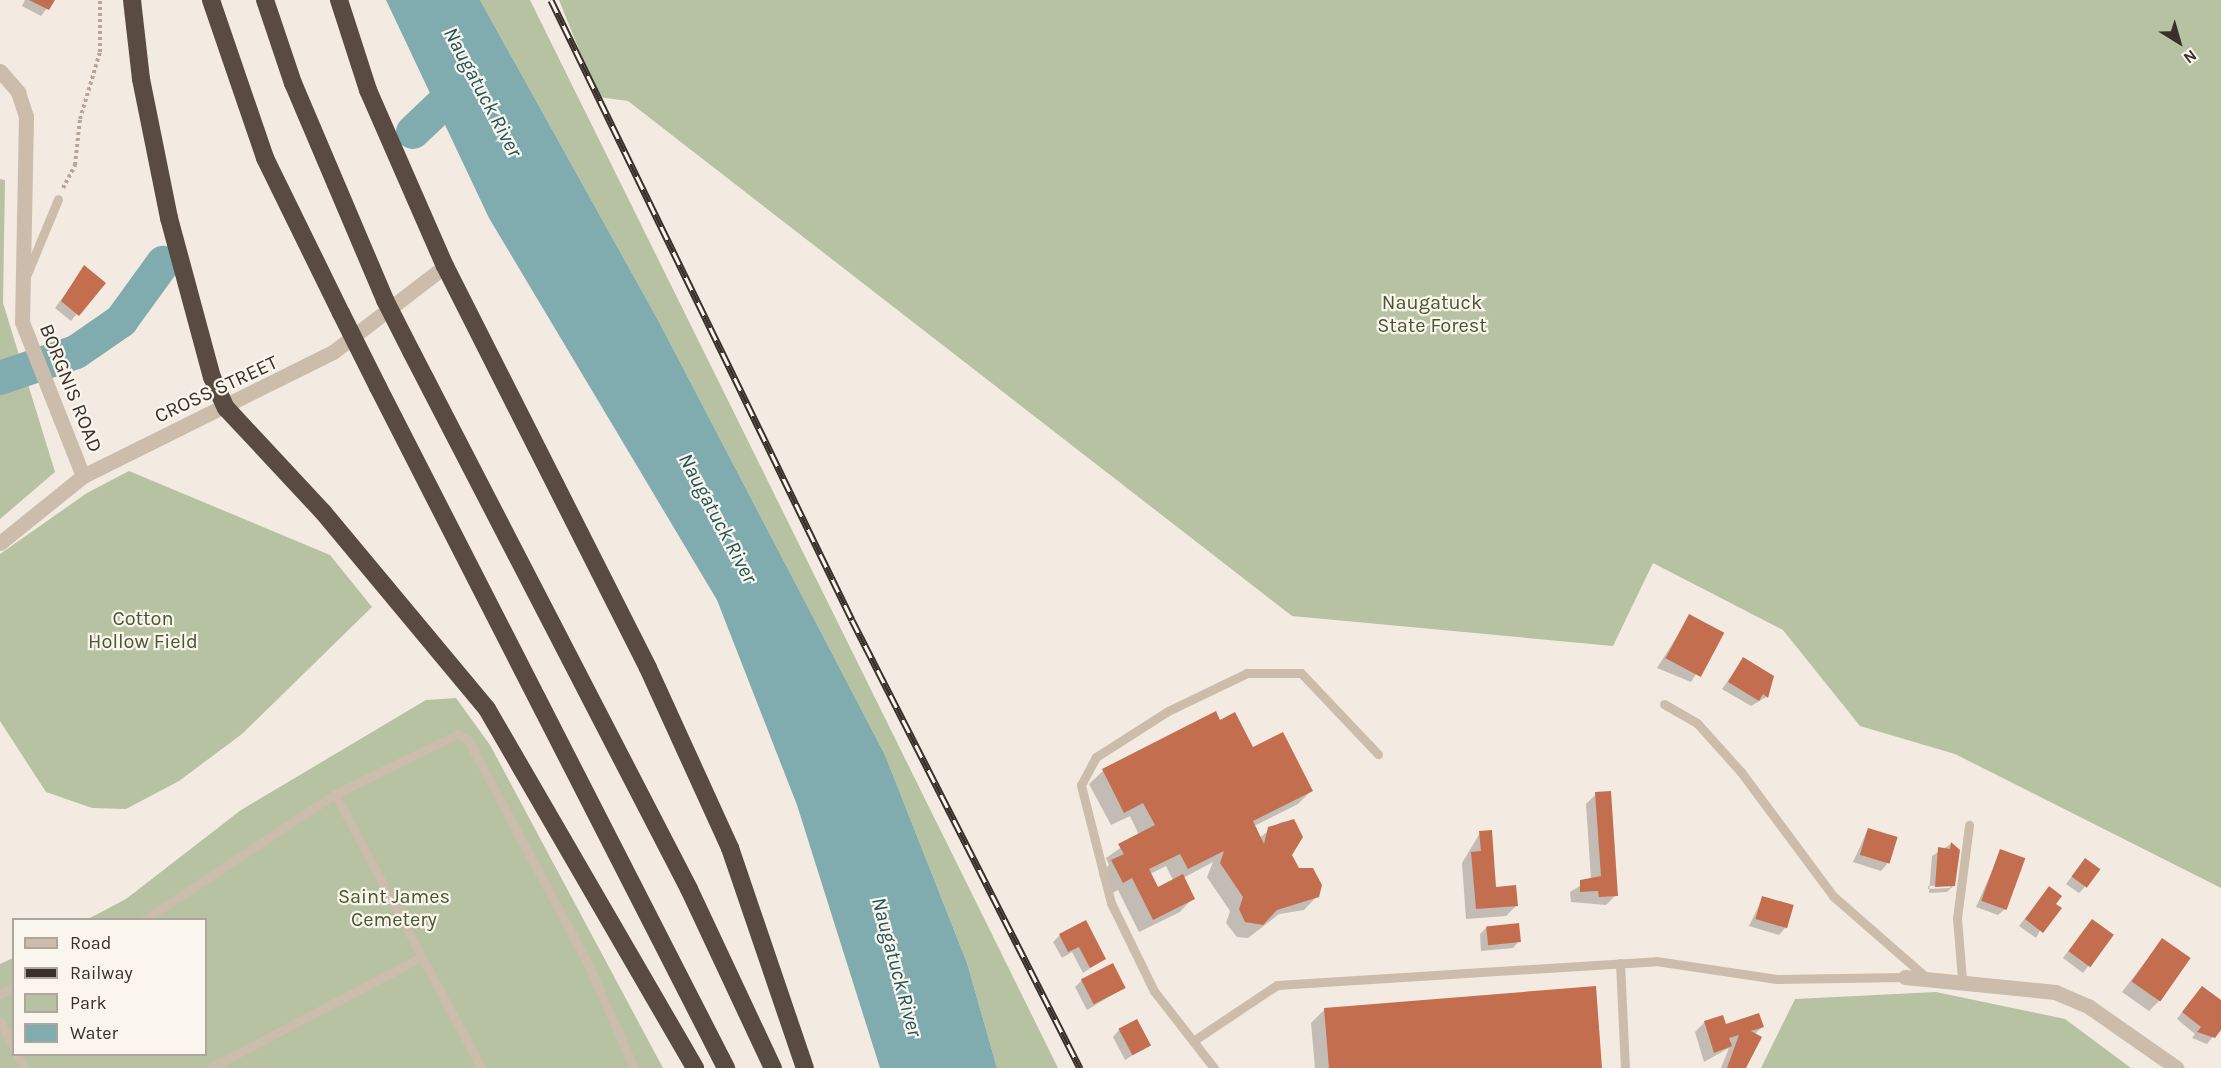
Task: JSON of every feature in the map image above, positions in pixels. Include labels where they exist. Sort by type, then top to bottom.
[{"type":"highway","points":[[132,0],[141,79],[169,218],[209,366],[226,408],[323,512],[487,709],[695,1068]]},
{"type":"highway","points":[[211,0],[265,158],[378,387],[726,1068]]},
{"type":"highway","points":[[265,0],[363,256],[689,888],[773,1068]]},
{"type":"highway","points":[[339,0],[368,90],[446,266],[648,668],[730,848],[805,1068]]},
{"type":"street","name":"BORGNIS ROAD","points":[[0,71],[18,92],[26,116],[23,282],[20,297],[29,348],[83,476]]},
{"type":"street","name":"CROSS STREET","points":[[0,543],[83,476],[226,408],[333,352],[446,266]]},
{"type":"street","points":[[1905,977],[1962,979],[2055,992],[2088,1006],[2176,1068]]},
{"type":"lane","points":[[23,282],[58,199]]},
{"type":"lane","points":[[1215,1068],[1155,991],[1111,903],[1081,784],[1096,757],[1168,711],[1247,673],[1301,673],[1378,754]]},
{"type":"lane","points":[[1664,704],[1697,723],[1742,772],[1833,896],[1926,978]]},
{"type":"lane","points":[[147,918],[335,794],[444,736],[464,736],[588,966],[634,1068]]},
{"type":"lane","points":[[335,794],[481,1068]]},
{"type":"lane","points":[[1962,979],[1958,918],[1969,825]]},
{"type":"lane","points":[[210,1068],[421,957]]},
{"type":"lane","points":[[1193,1041],[1277,985],[1656,961],[1777,979],[1905,977]]},
{"type":"lane","points":[[1620,963],[1625,1068]]},
{"type":"lane","points":[[0,1022],[12,1043]]},
{"type":"path","points":[[58,199],[75,165],[81,118],[100,52],[100,0]]},
{"type":"green space","points":[[480,0],[530,0],[1058,1068],[997,1068],[967,963],[885,755],[658,320]]},
{"type":"green space","name":"Naugatuck State Forest","points":[[559,0],[2221,0],[2221,888],[1955,754],[1860,726],[1783,630],[1653,563],[1613,646],[1292,616],[628,101],[598,97]]},
{"type":"green space","points":[[0,179],[5,180],[3,303],[55,472],[0,519]]},
{"type":"green space","name":"Cotton Hollow Field","points":[[129,471],[330,555],[372,607],[242,734],[179,781],[126,809],[92,808],[46,792],[0,721],[0,554],[87,493]]},
{"type":"green space","name":"Saint James Cemetery","points":[[456,698],[490,745],[663,1068],[0,1068],[0,964],[12,958],[12,1056],[207,1056],[207,918],[90,918],[126,899],[241,810],[426,700]]},
{"type":"green space","points":[[1936,992],[2065,1019],[2131,1068],[1761,1068],[1795,999]]},
{"type":"water","name":"Naugatuck River","points":[[386,0],[480,0],[658,320],[885,755],[967,963],[997,1068],[880,1068],[797,805],[717,600],[489,218]]},
{"type":"building","points":[[29,0],[55,0],[49,10]]},
{"type":"building","points":[[84,265],[106,283],[79,316],[61,301]]},
{"type":"building","points":[[1689,614],[1724,633],[1701,677],[1666,658]]},
{"type":"building","points":[[1743,657],[1774,676],[1768,698],[1763,694],[1759,701],[1728,682]]},
{"type":"building","points":[[1216,711],[1220,720],[1235,712],[1253,747],[1283,732],[1313,791],[1253,821],[1264,844],[1268,827],[1294,819],[1303,837],[1292,855],[1299,868],[1313,868],[1322,885],[1319,897],[1277,910],[1263,925],[1245,922],[1239,909],[1243,897],[1220,863],[1224,851],[1188,869],[1180,854],[1149,869],[1158,887],[1183,874],[1195,899],[1153,920],[1132,878],[1123,883],[1111,860],[1124,854],[1118,844],[1155,825],[1143,803],[1124,813],[1102,769]]},
{"type":"building","points":[[1611,791],[1618,896],[1599,897],[1598,891],[1580,892],[1580,880],[1601,876],[1595,792]]},
{"type":"building","points":[[1868,828],[1898,837],[1889,864],[1860,855]]},
{"type":"building","points":[[1492,830],[1496,887],[1516,885],[1518,906],[1476,909],[1471,852],[1481,851],[1479,831]]},
{"type":"building","points":[[1951,842],[1960,850],[1955,886],[1935,887],[1938,847],[1950,849]]},
{"type":"building","points":[[2000,849],[2025,858],[2007,910],[1981,901]]},
{"type":"building","points":[[2085,858],[2100,869],[2087,888],[2071,877]]},
{"type":"building","points":[[2049,886],[2062,896],[2056,904],[2062,908],[2043,933],[2025,919]]},
{"type":"building","points":[[1762,896],[1794,905],[1787,928],[1755,919]]},
{"type":"building","points":[[2092,919],[2114,935],[2090,967],[2068,951]]},
{"type":"building","points":[[1086,920],[1106,959],[1090,968],[1079,947],[1068,952],[1059,934]]},
{"type":"building","points":[[1519,923],[1521,942],[1488,945],[1486,926]]},
{"type":"building","points":[[2162,938],[2191,958],[2160,1001],[2132,981]]},
{"type":"building","points":[[1113,963],[1126,988],[1094,1004],[1081,979]]},
{"type":"building","points":[[1596,986],[1602,1068],[1329,1068],[1324,1008]]},
{"type":"building","points":[[2202,986],[2221,1000],[2221,1030],[2215,1038],[2197,1032],[2201,1027],[2182,1012]]},
{"type":"building","points":[[1759,1013],[1764,1027],[1751,1031],[1762,1037],[1746,1068],[1727,1068],[1739,1035],[1729,1038],[1732,1046],[1714,1053],[1704,1021],[1723,1015],[1726,1024]]},
{"type":"building","points":[[1137,1019],[1151,1045],[1133,1055],[1118,1029]]},
{"type":"waterway","name":"Naugatuck River","points":[[413,132],[470,78]]},
{"type":"waterway","points":[[0,378],[76,352],[121,321],[163,263]]},
{"type":"railway","points":[[551,0],[852,620],[1080,1068]]}]
